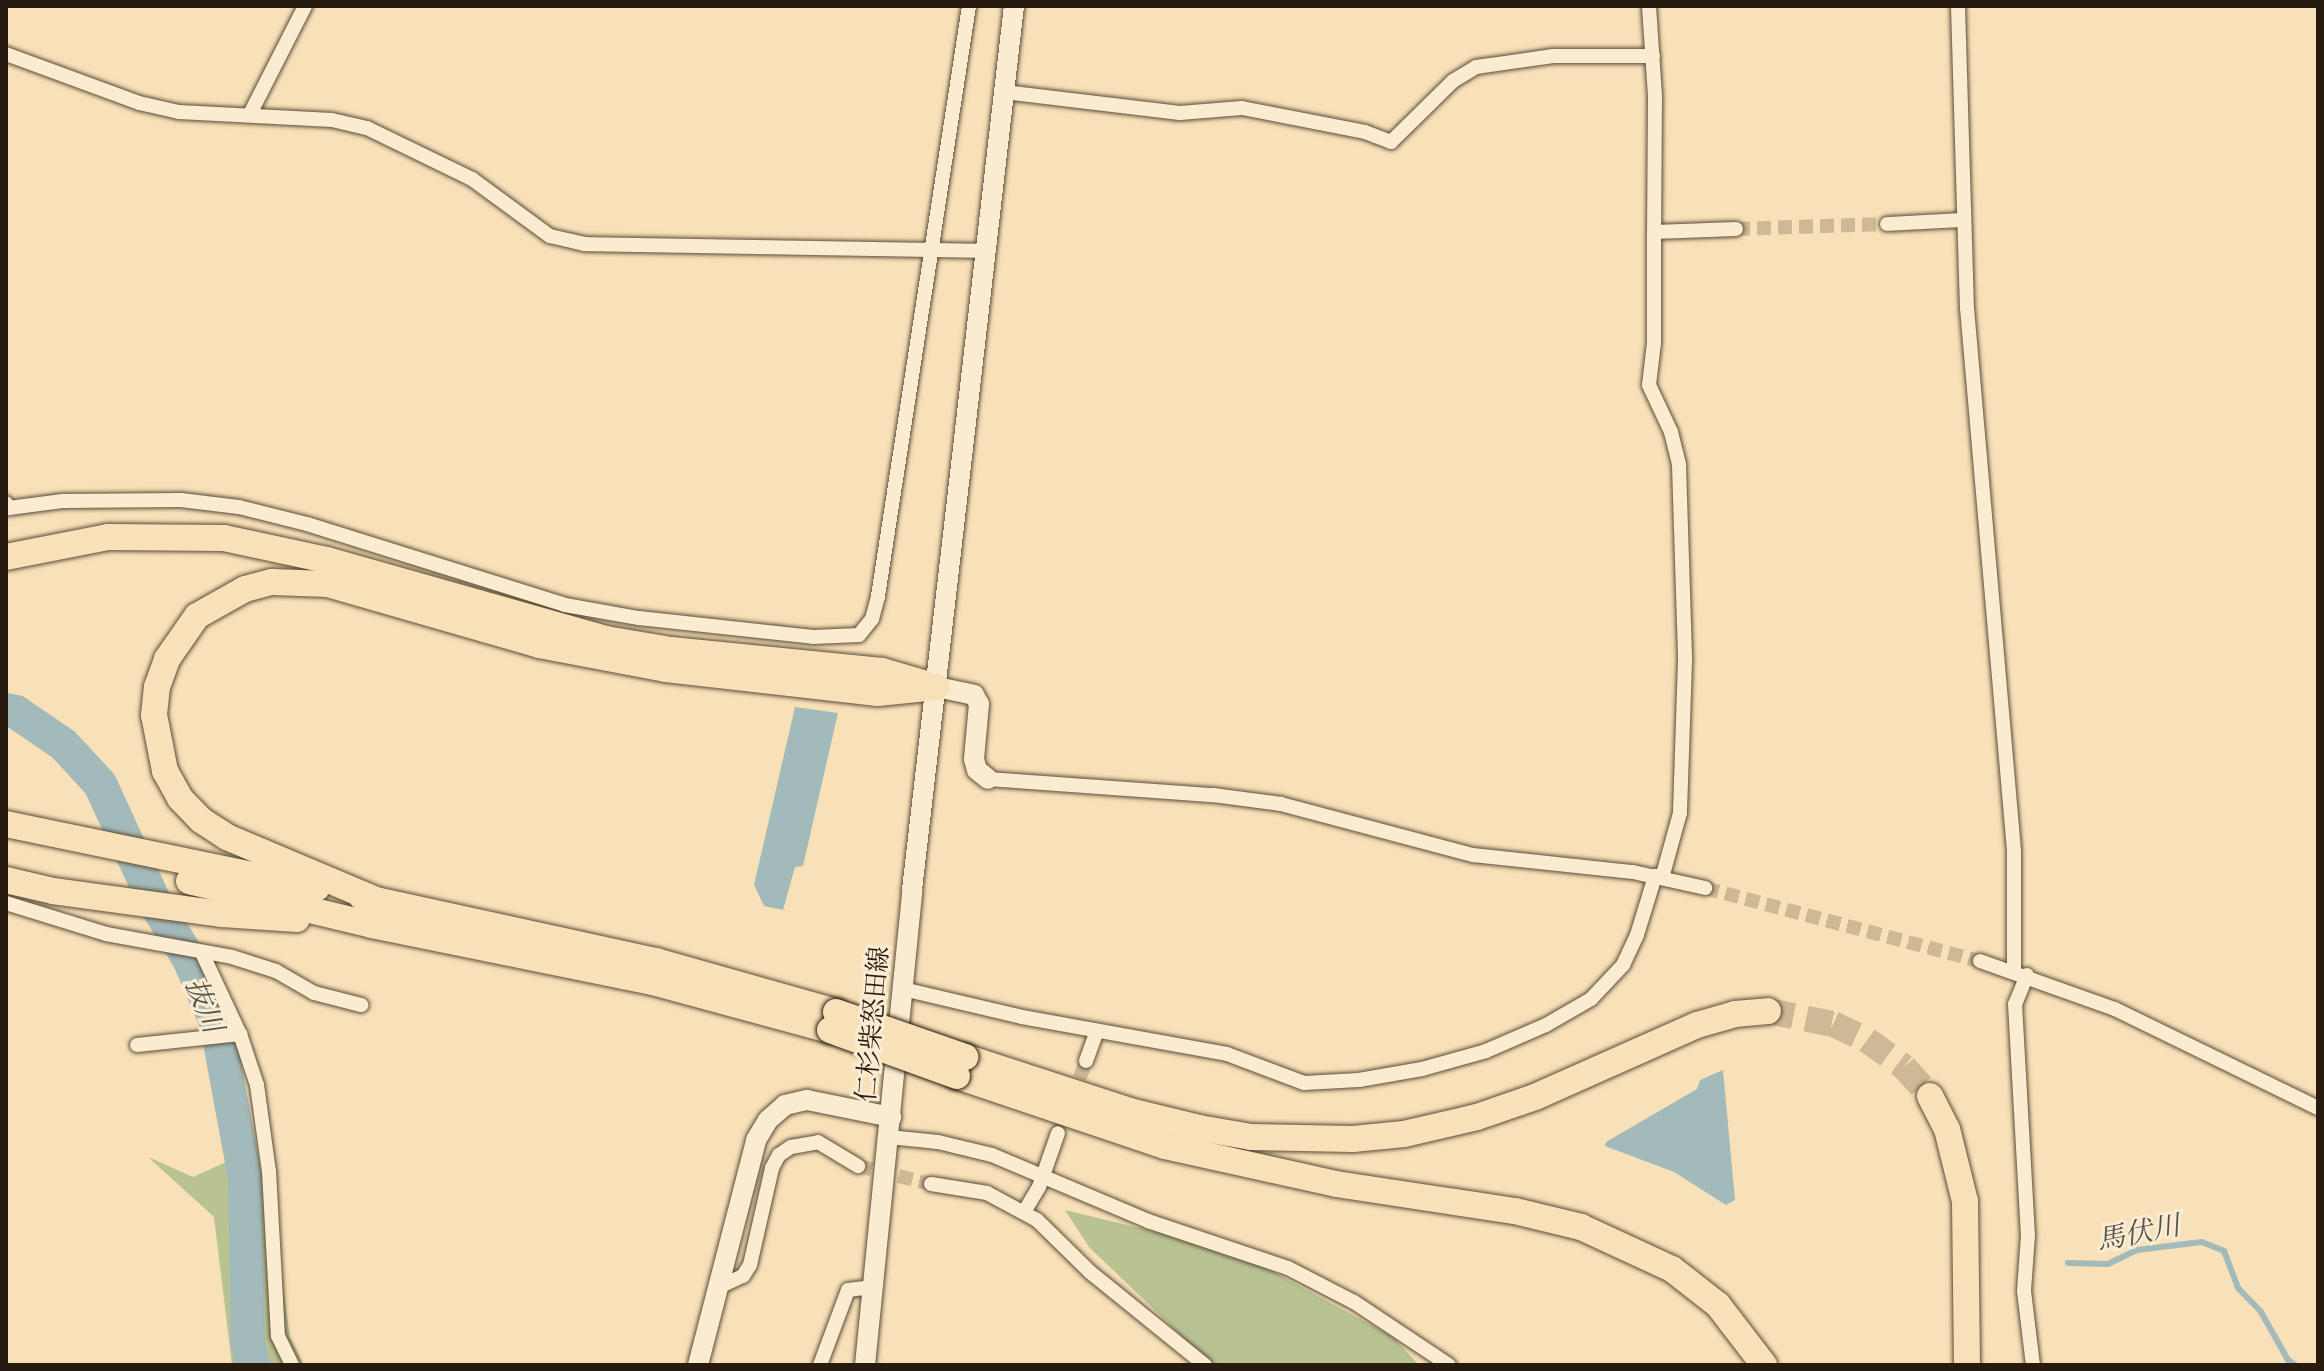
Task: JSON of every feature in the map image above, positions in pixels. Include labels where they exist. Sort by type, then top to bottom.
[{"type":"highway","points":[[6,557],[53,545],[108,537],[224,538],[327,560],[606,639],[671,650],[882,671],[937,687]]},
{"type":"highway","points":[[374,913],[227,837],[201,820],[180,798],[165,771],[154,715],[157,687],[167,659],[197,616],[245,589],[272,582],[328,584],[539,645],[666,669],[878,693],[937,687]]},
{"type":"highway","points":[[6,824],[78,848],[374,913],[656,961],[961,1067],[1180,1150],[1336,1184],[1515,1211],[1581,1227],[1623,1243],[1672,1269],[1718,1305],[1764,1365]]},
{"type":"highway","points":[[6,842],[78,848]]},
{"type":"highway","points":[[6,880],[222,914],[374,913]]},
{"type":"highway","points":[[961,1067],[1199,1128],[1251,1137],[1353,1139],[1404,1134],[1465,1121],[1535,1097],[1697,1025],[1735,1014],[1768,1011]]},
{"type":"highway","points":[[1930,1096],[1947,1129],[1965,1201],[1967,1365]]},
{"type":"street","points":[[250,114],[305,6]]},
{"type":"street","points":[[7,507],[63,501],[181,500],[239,507],[307,524],[565,605],[639,618],[813,637],[859,635],[872,619],[878,596],[969,6]]},
{"type":"street","name":"仁杉柴怒田線","points":[[865,1365],[903,989],[1014,6]]},
{"type":"street","points":[[903,989],[1097,1031],[1227,1054],[1293,1081],[1315,1084],[1369,1079],[1453,1061],[1546,1025],[1602,990],[1623,965],[1659,877],[1680,813],[1685,661],[1679,465],[1671,432],[1649,385],[1654,343],[1654,232],[1653,56],[1649,6]]},
{"type":"street","points":[[1958,6],[1964,220],[1976,444],[1988,587],[2002,683],[2014,851],[2020,973],[2015,1004],[2029,1246],[2024,1291],[2033,1365]]},
{"type":"street","points":[[6,54],[139,103],[179,112],[332,120],[367,128],[472,179],[550,236],[584,244],[985,251]]},
{"type":"street","points":[[1004,92],[1180,113],[1242,108],[1365,132],[1391,142],[1453,81],[1476,67],[1553,56],[1653,56]]},
{"type":"street","points":[[1887,224],[1964,220]]},
{"type":"street","points":[[1654,232],[1736,229]]},
{"type":"street","points":[[937,687],[974,695],[979,704],[974,759],[977,770],[988,779],[1213,795],[1281,804],[1473,855],[1659,877],[1705,888]]},
{"type":"street","points":[[6,903],[106,934],[276,971],[314,993],[361,1005]]},
{"type":"street","points":[[202,953],[233,1035],[257,1085],[269,1171],[278,1336],[292,1365]]},
{"type":"street","points":[[1980,961],[2115,1009],[2318,1108]]},
{"type":"street","points":[[1086,1061],[1097,1031]]},
{"type":"street","points":[[137,1045],[233,1035]]},
{"type":"street","points":[[698,1365],[756,1140],[768,1120],[785,1105],[807,1100],[973,1149],[1148,1221],[1245,1252],[1311,1279],[1388,1322],[1449,1365]]},
{"type":"street","points":[[1024,1212],[1044,1176],[1058,1133]]},
{"type":"street","points":[[719,1287],[743,1276],[750,1265],[772,1168],[779,1155],[791,1147],[818,1142],[858,1166]]},
{"type":"street","points":[[931,1184],[987,1193],[1024,1212],[1205,1365]]},
{"type":"street","points":[[820,1365],[848,1290],[874,1287]]},
{"type":"green space","points":[[250,1151],[272,1207],[290,1337],[304,1365],[232,1365],[214,1217],[148,1157],[193,1177]]},
{"type":"green space","points":[[1065,1210],[1235,1251],[1393,1337],[1419,1365],[1212,1365],[1089,1247]]},
{"type":"water","points":[[795,707],[838,713],[803,866],[795,867],[783,910],[764,906],[754,885]]},
{"type":"water","points":[[1723,1070],[1735,1200],[1726,1205],[1674,1172],[1605,1146],[1606,1142],[1697,1089],[1700,1080]]},
{"type":"waterway","name":"抜川","points":[[6,710],[16,712],[64,745],[100,784],[155,903],[189,959],[216,1021],[245,1177],[248,1343],[253,1365]]},
{"type":"waterway","name":"馬伏川","points":[[2068,1263],[2108,1264],[2137,1250],[2202,1242],[2224,1251],[2238,1288],[2261,1312],[2288,1360],[2295,1365]]},
{"type":"tunnel","points":[[1736,229],[1887,224]]},
{"type":"tunnel","points":[[1705,888],[1980,961]]},
{"type":"tunnel","points":[[1768,1011],[1833,1024],[1867,1040],[1904,1067],[1930,1096]]},
{"type":"tunnel","points":[[1072,1098],[1086,1061]]},
{"type":"tunnel","points":[[858,1166],[931,1184]]}]
